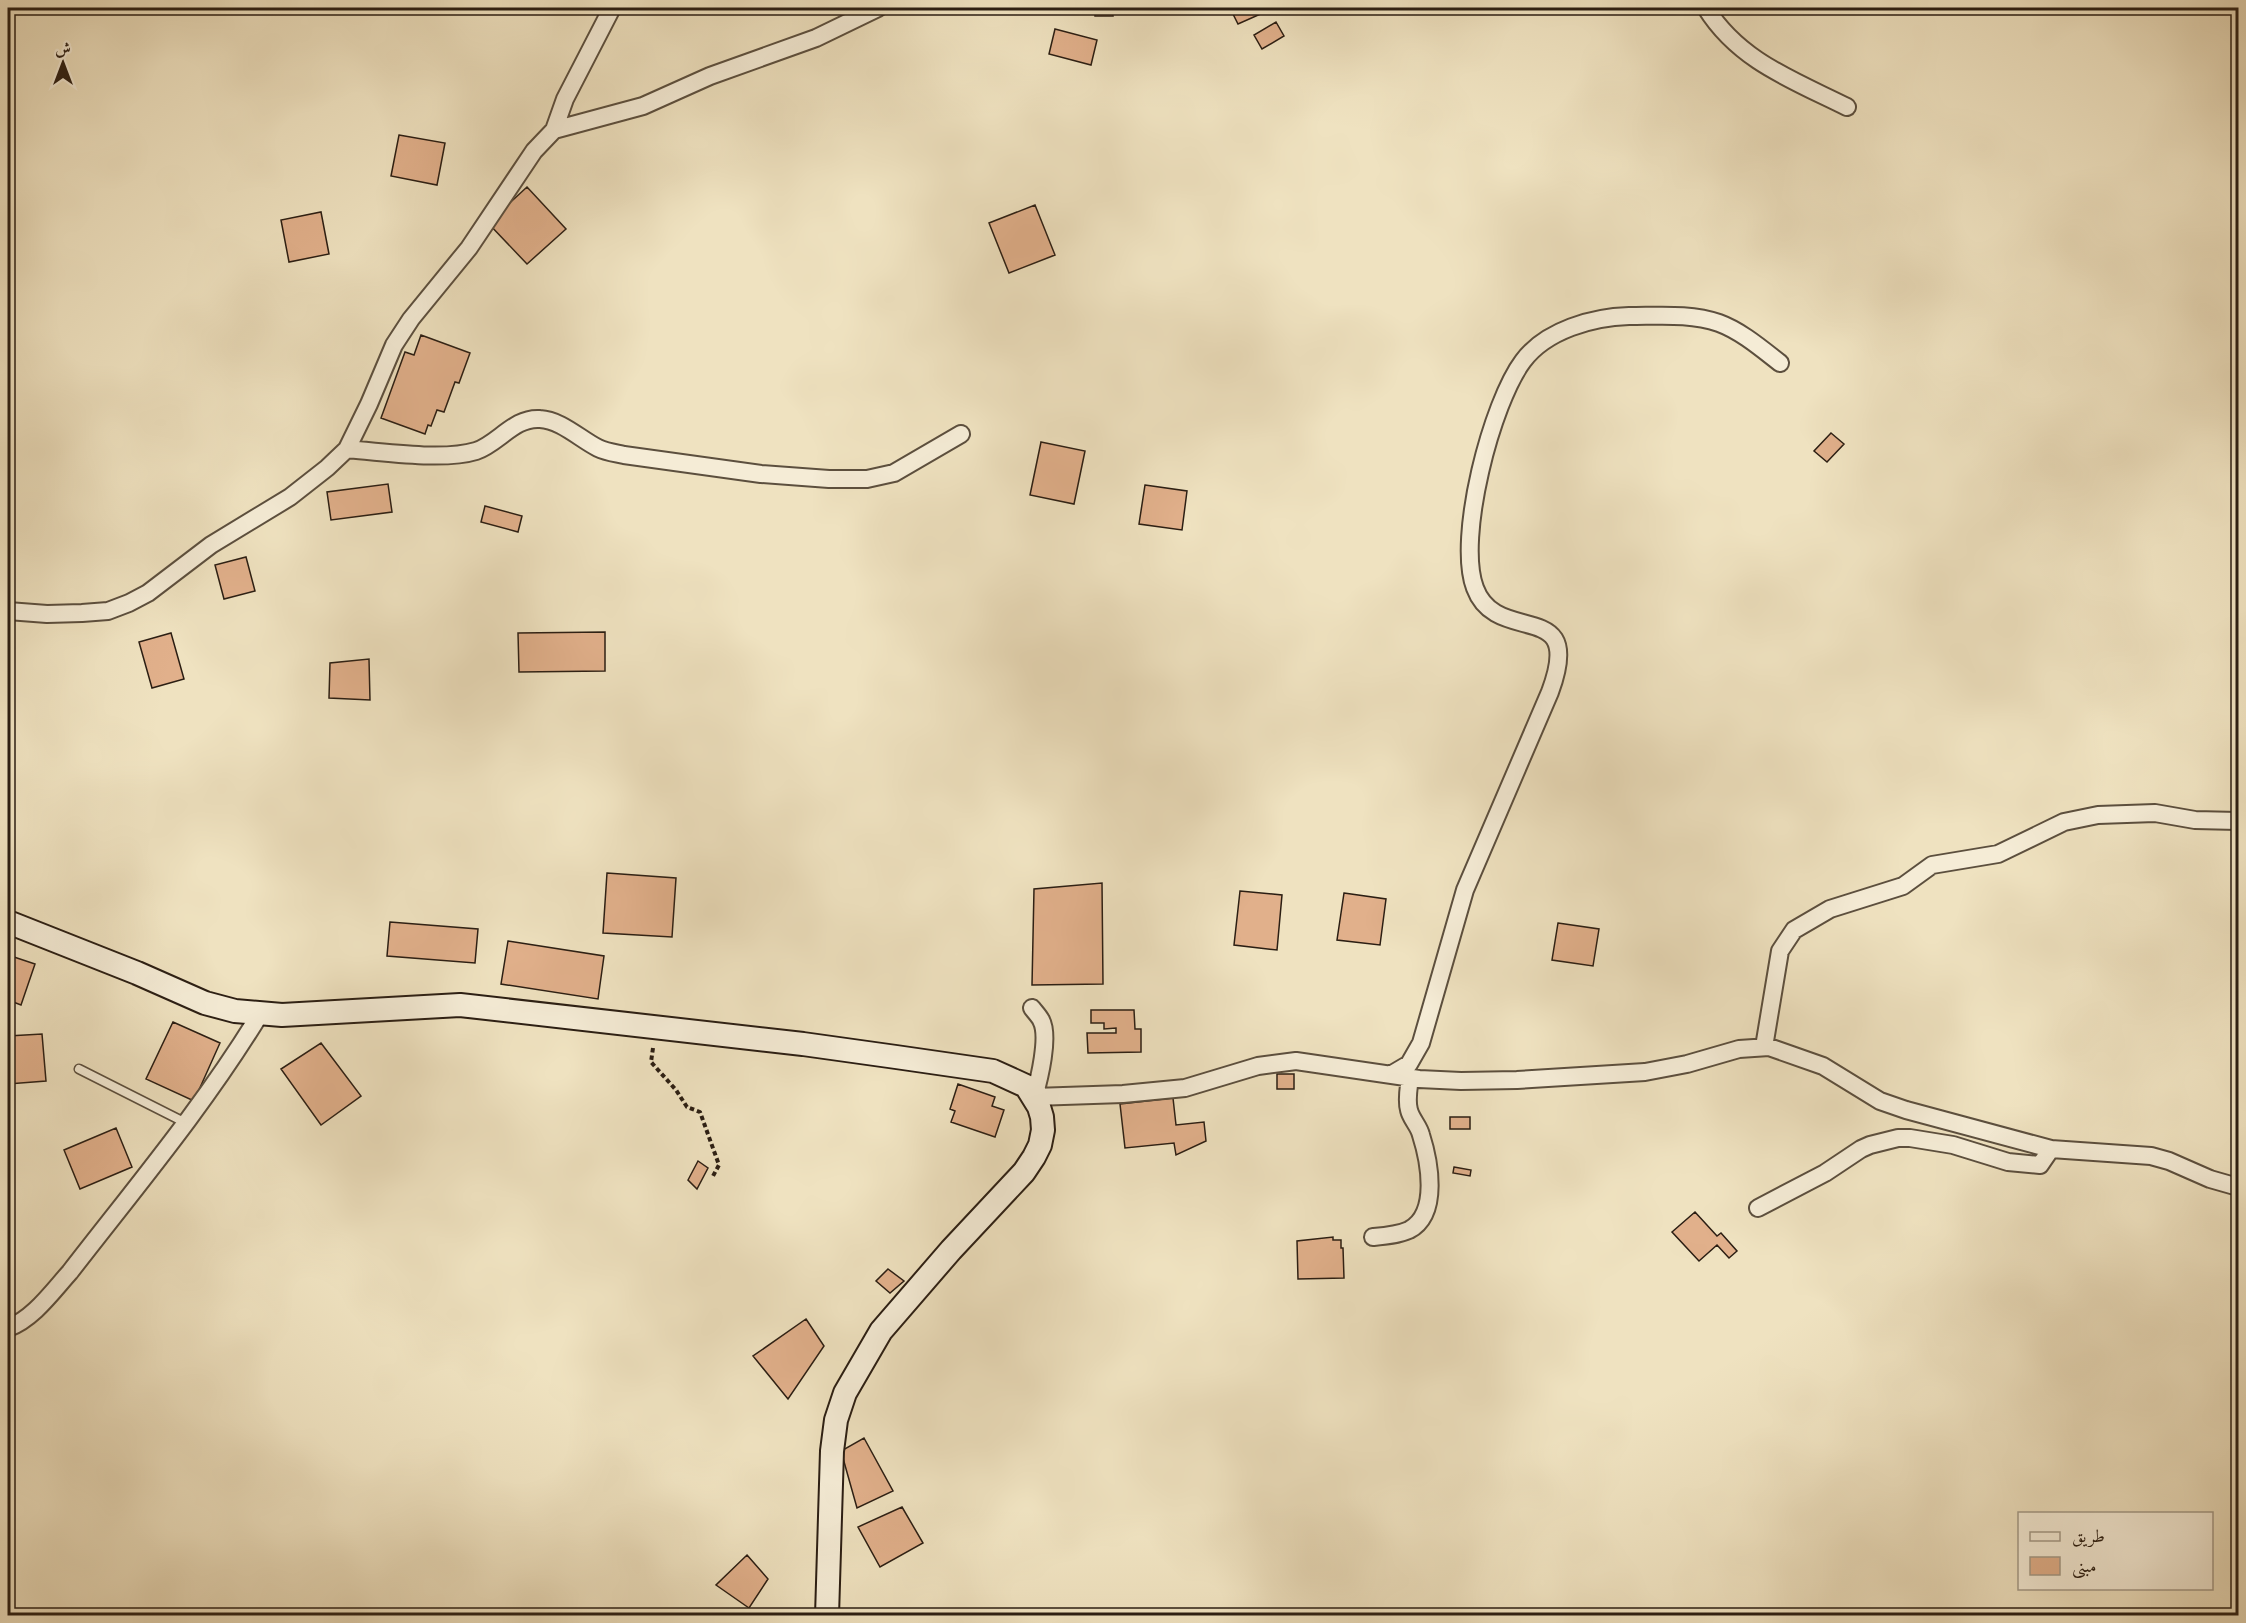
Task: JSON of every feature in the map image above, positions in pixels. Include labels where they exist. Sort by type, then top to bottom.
[{"type":"street","points":[[8,611],[47,614],[82,613],[108,611],[129,603],[148,593],[218,540],[310,483],[347,449],[394,345],[405,327],[469,248],[534,151],[554,130],[564,99],[612,8]]},
{"type":"street","points":[[554,130],[643,106],[710,76],[816,38],[878,8]]},
{"type":"street","points":[[1706,8],[1716,24],[1736,45],[1776,71],[1847,107]]},
{"type":"street","points":[[1392,1074],[1409,1064],[1421,1043],[1465,890],[1550,692],[1558,664],[1558,646],[1552,634],[1536,627],[1514,622],[1494,611],[1480,599],[1472,579],[1470,535],[1472,516],[1488,446],[1506,388],[1523,360],[1544,342],[1568,329],[1613,316],[1675,316],[1706,319],[1734,331],[1780,363]]},
{"type":"street","points":[[347,449],[443,455],[464,454],[487,447],[525,421],[542,419],[558,425],[605,451],[624,455],[761,474],[846,480],[881,477],[894,473],[962,434]]},
{"type":"street","points":[[1764,1047],[1780,951],[1794,930],[1830,909],[1903,886],[1932,865],[1998,854],[2064,822],[2098,815],[2155,813],[2195,820],[2238,821]]},
{"type":"street","points":[[8,922],[137,973],[205,1003],[235,1011],[282,1015],[460,1005],[815,1046],[993,1071],[1026,1086],[1034,1097],[1042,1117],[1043,1130],[1040,1145],[1034,1157],[1024,1172],[951,1250],[881,1331],[846,1393],[836,1420],[832,1451],[830,1612]]},
{"type":"street","points":[[1032,1008],[1043,1022],[1044,1046],[1034,1097]]},
{"type":"street","points":[[8,1328],[24,1319],[51,1294],[70,1272],[186,1123],[260,1014]]},
{"type":"street","points":[[1034,1097],[1123,1094],[1185,1088],[1258,1066],[1296,1061],[1353,1071],[1410,1077],[1461,1081],[1517,1080],[1645,1072],[1687,1064],[1739,1049],[1764,1047],[1792,1053],[1823,1066],[1881,1101],[1971,1129],[2051,1149],[2151,1156],[2169,1161],[2210,1179],[2238,1187]]},
{"type":"street","points":[[1373,1237],[1401,1233],[1410,1229],[1421,1219],[1430,1194],[1429,1172],[1422,1135],[1408,1108],[1410,1077]]},
{"type":"street","points":[[1758,1208],[1825,1173],[1861,1149],[1882,1142],[1910,1138],[1953,1145],[2008,1162],[2040,1165],[2051,1149]]},
{"type":"lane","points":[[79,1069],[186,1123]]},
{"type":"path","points":[[2238,505],[2234,550],[2238,557]]},
{"type":"path","points":[[657,1027],[651,1062],[676,1090],[687,1107],[700,1112],[719,1165],[713,1176]]},
{"type":"building","points":[[1095,8],[1112,8],[1113,16],[1095,16]]},
{"type":"building","points":[[1230,8],[1274,8],[1238,24]]},
{"type":"building","points":[[1276,22],[1284,36],[1262,49],[1254,35]]},
{"type":"building","points":[[1055,29],[1097,40],[1091,65],[1049,54]]},
{"type":"building","points":[[399,135],[445,143],[437,185],[391,176]]},
{"type":"building","points":[[527,187],[566,229],[527,264],[488,223]]},
{"type":"building","points":[[1035,205],[1055,255],[1009,273],[989,223]]},
{"type":"building","points":[[321,212],[329,254],[289,262],[281,220]]},
{"type":"building","points":[[421,335],[470,353],[459,383],[455,382],[444,412],[437,410],[425,434],[381,418],[405,352],[414,355]]},
{"type":"building","points":[[1831,433],[1844,444],[1827,462],[1814,451]]},
{"type":"building","points":[[1041,442],[1085,451],[1074,504],[1030,495]]},
{"type":"building","points":[[388,484],[392,512],[331,520],[327,492]]},
{"type":"building","points":[[1145,485],[1187,491],[1182,530],[1139,524]]},
{"type":"building","points":[[485,506],[522,516],[518,532],[481,522]]},
{"type":"building","points":[[246,557],[255,591],[224,599],[215,565]]},
{"type":"building","points":[[605,632],[605,671],[519,672],[518,633]]},
{"type":"building","points":[[171,633],[184,679],[152,688],[139,642]]},
{"type":"building","points":[[369,659],[370,700],[329,698],[330,663]]},
{"type":"building","points":[[607,873],[676,878],[672,937],[603,933]]},
{"type":"building","points":[[1102,883],[1103,984],[1032,985],[1034,889]]},
{"type":"building","points":[[1240,891],[1282,895],[1277,950],[1234,945]]},
{"type":"building","points":[[1344,893],[1386,899],[1380,945],[1337,940]]},
{"type":"building","points":[[390,922],[478,929],[475,963],[387,956]]},
{"type":"building","points":[[1558,923],[1599,929],[1593,966],[1552,960]]},
{"type":"building","points":[[508,941],[604,956],[598,999],[501,984]]},
{"type":"building","points":[[8,955],[35,964],[21,1005],[8,1000]]},
{"type":"building","points":[[1091,1010],[1134,1010],[1135,1029],[1141,1029],[1141,1052],[1088,1053],[1087,1033],[1116,1033],[1116,1028],[1104,1029],[1104,1023],[1091,1023]]},
{"type":"building","points":[[173,1022],[220,1043],[194,1101],[146,1079]]},
{"type":"building","points":[[42,1034],[46,1081],[8,1084],[8,1036]]},
{"type":"building","points":[[321,1043],[361,1096],[321,1125],[281,1069]]},
{"type":"building","points":[[1277,1074],[1294,1074],[1294,1089],[1277,1089]]},
{"type":"building","points":[[958,1084],[995,1097],[992,1106],[1004,1110],[995,1137],[951,1122],[955,1111],[950,1109]]},
{"type":"building","points":[[1173,1098],[1176,1125],[1204,1122],[1206,1141],[1176,1155],[1174,1143],[1125,1148],[1120,1104]]},
{"type":"building","points":[[1450,1117],[1470,1117],[1470,1129],[1450,1129]]},
{"type":"building","points":[[116,1128],[132,1167],[80,1189],[64,1150]]},
{"type":"building","points":[[698,1161],[708,1168],[697,1189],[688,1180]]},
{"type":"building","points":[[1454,1167],[1471,1170],[1470,1176],[1453,1173]]},
{"type":"building","points":[[1695,1212],[1717,1236],[1721,1233],[1737,1251],[1729,1258],[1717,1245],[1699,1261],[1672,1232]]},
{"type":"building","points":[[1333,1237],[1333,1240],[1341,1240],[1344,1278],[1298,1279],[1297,1241]]},
{"type":"building","points":[[888,1269],[904,1281],[890,1293],[876,1281]]},
{"type":"building","points":[[806,1319],[824,1346],[788,1399],[753,1356]]},
{"type":"building","points":[[864,1438],[893,1491],[857,1508],[841,1451]]},
{"type":"building","points":[[902,1507],[923,1543],[880,1567],[858,1527]]},
{"type":"building","points":[[747,1555],[768,1579],[749,1608],[716,1585]]}]
